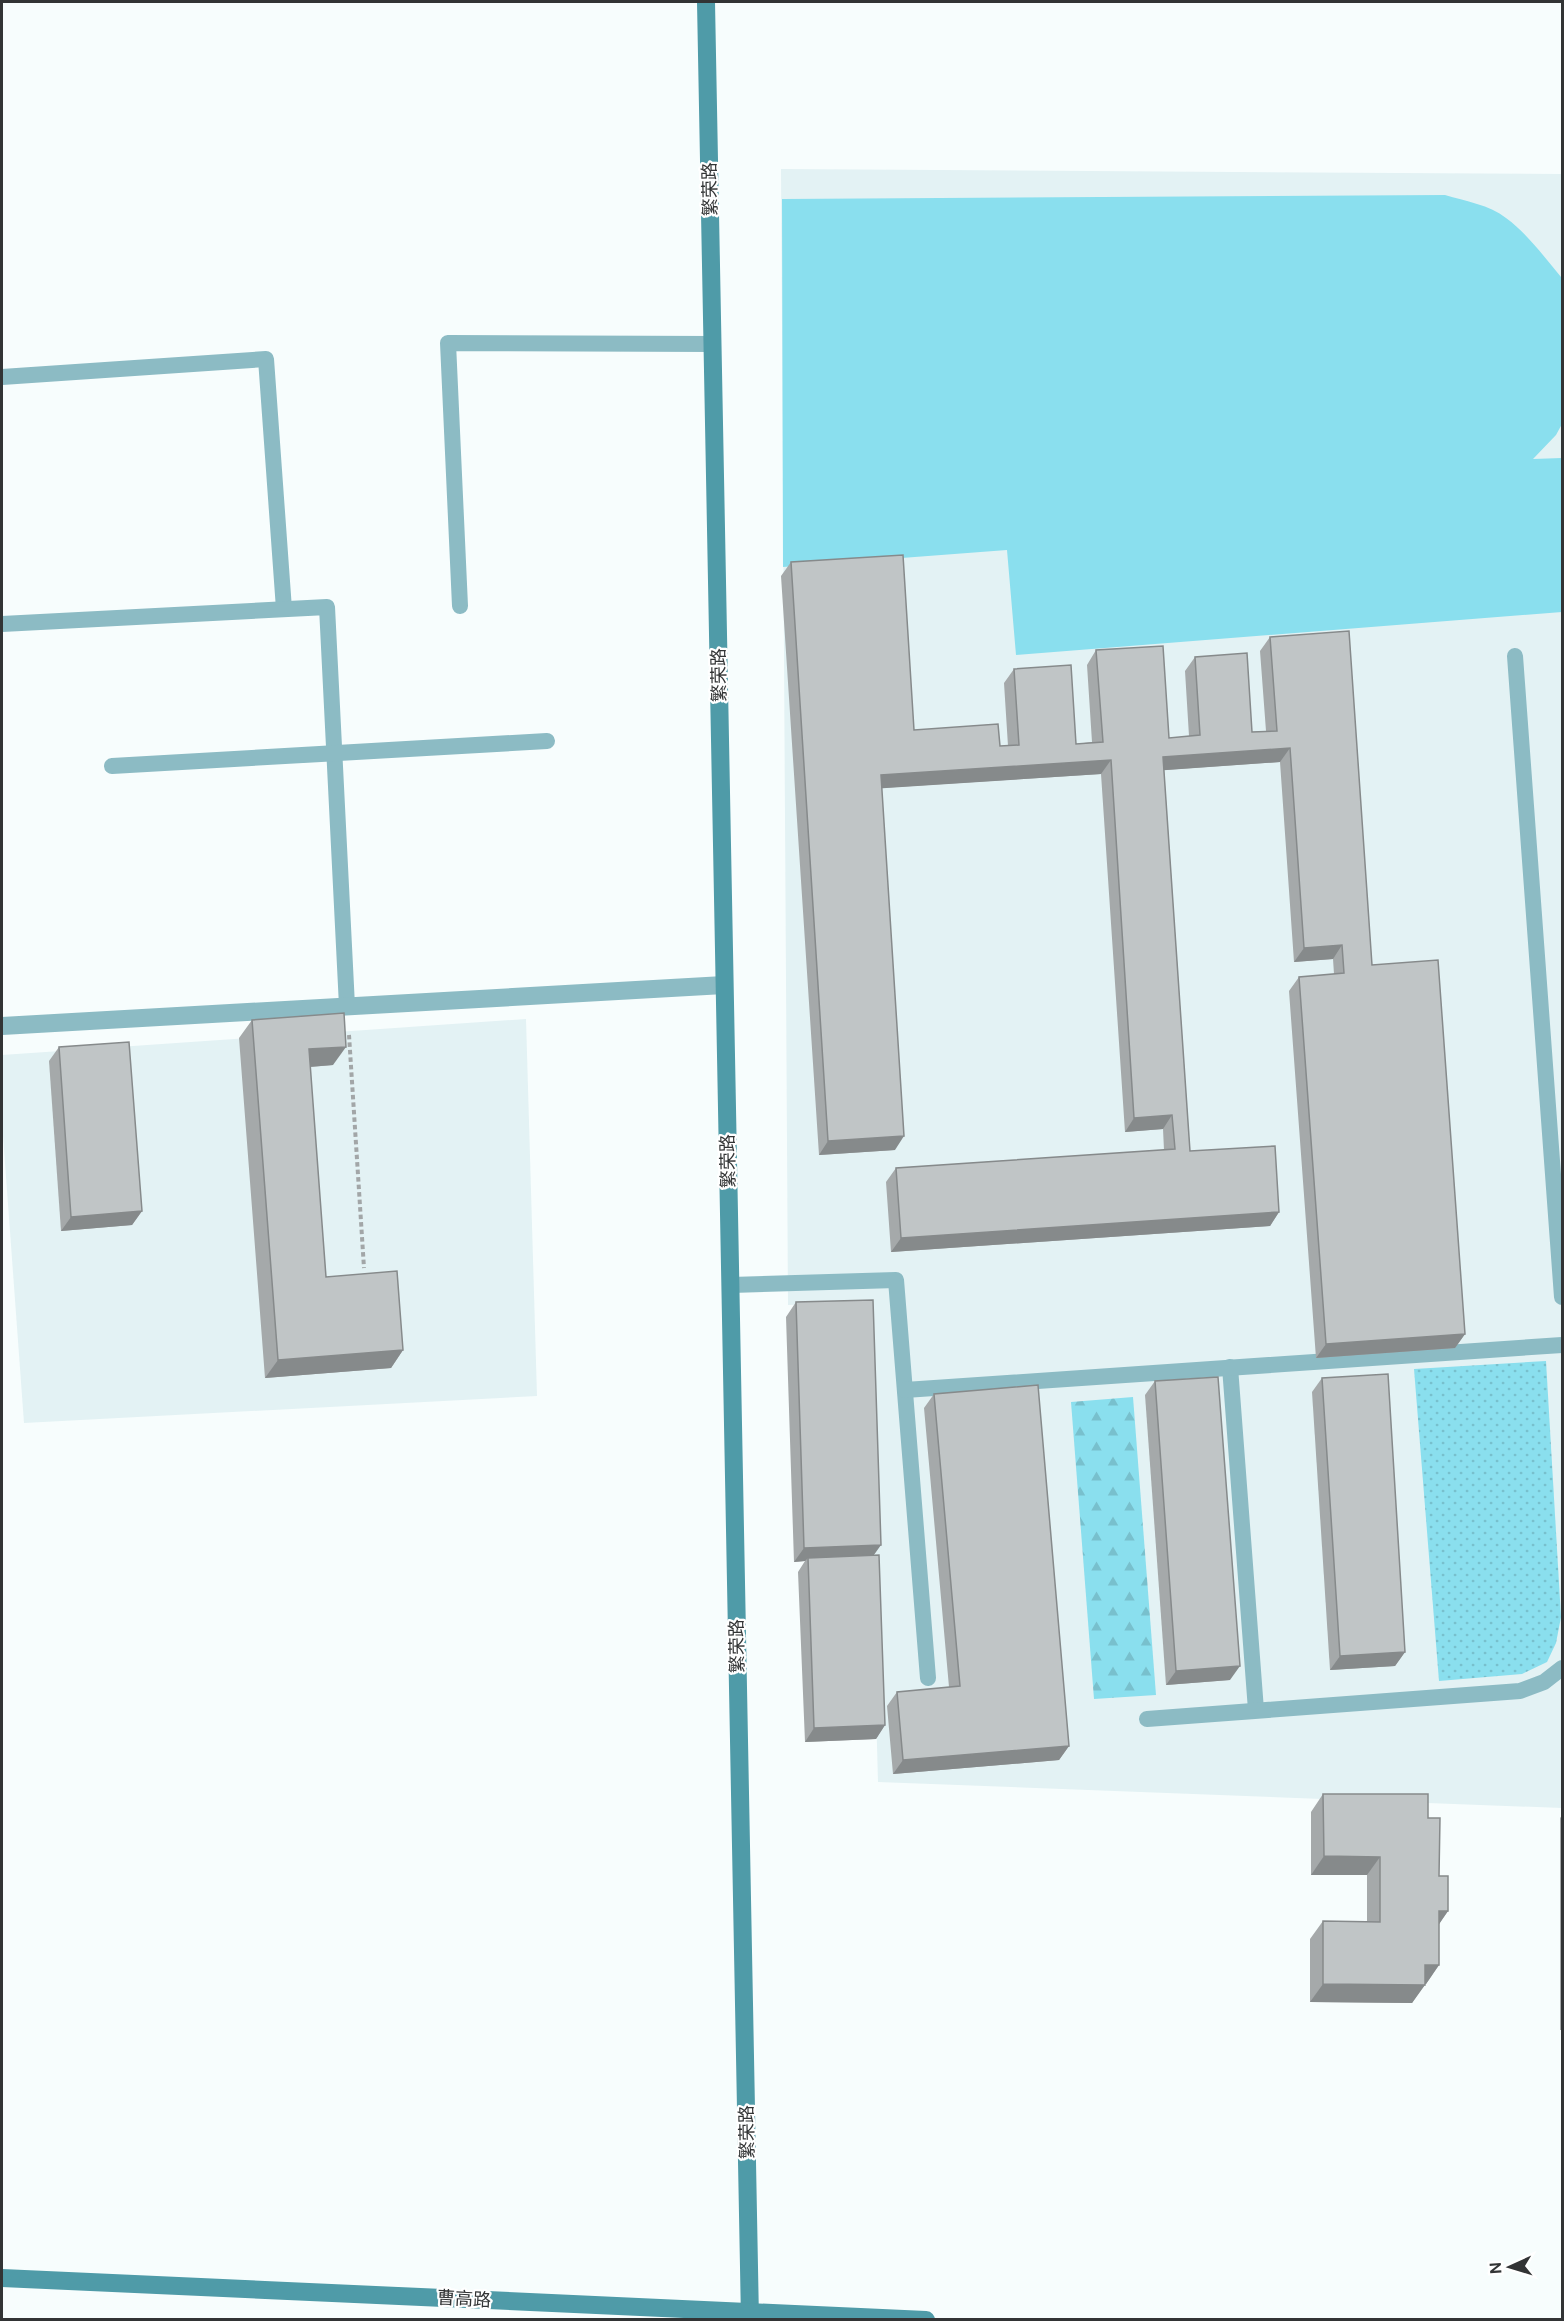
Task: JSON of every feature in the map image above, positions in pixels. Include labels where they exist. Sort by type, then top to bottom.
[{"type":"street","name":"繁荣路","points":[[706,2],[750,2316]]},
{"type":"street","points":[[2,1026],[724,985]]},
{"type":"street","name":"曹高路","points":[[2,2278],[750,2316],[926,2319]]},
{"type":"lane","points":[[460,606],[448,343],[713,344]]},
{"type":"lane","points":[[2,377],[266,359],[284,609]]},
{"type":"lane","points":[[2,624],[327,607],[347,1006]]},
{"type":"lane","points":[[1515,656],[1555,1098],[1563,1297]]},
{"type":"lane","points":[[112,766],[547,741]]},
{"type":"lane","points":[[730,1285],[896,1280],[928,1678]]},
{"type":"lane","points":[[905,1390],[1563,1345]]},
{"type":"lane","points":[[1230,1367],[1256,1710]]},
{"type":"lane","points":[[1147,1719],[1520,1691],[1544,1683],[1563,1668]]},
{"type":"path","points":[[347,1006],[364,1268]]},
{"type":"shaded area","points":[[781,169],[1562,174],[1562,1808],[878,1782],[865,1303],[788,1305]]},
{"type":"shaded area","points":[[526,1019],[537,1396],[24,1423],[2,1122],[2,1055]]},
{"type":"green space","points":[[1445,195],[1485,207],[1506,218],[1529,238],[1561,277],[1562,424],[1556,435],[1533,459],[1562,458],[1562,612],[1016,655],[1007,550],[783,567],[782,199]]},
{"type":"green space","points":[[1546,1361],[1561,1617],[1556,1643],[1547,1662],[1522,1674],[1439,1681],[1414,1369]]},
{"type":"green space","points":[[1133,1397],[1156,1695],[1094,1699],[1071,1402]]},
{"type":"building","points":[[903,555],[914,730],[998,724],[1000,746],[1019,745],[1014,669],[1071,665],[1076,744],[1103,742],[1096,650],[1163,646],[1169,738],[1200,735],[1195,657],[1247,653],[1252,732],[1277,731],[1270,637],[1349,631],[1372,965],[1438,960],[1465,1334],[1326,1344],[1299,977],[1344,973],[1342,945],[1304,948],[1290,748],[1163,757],[1190,1151],[1275,1146],[1279,1212],[901,1238],[896,1168],[1175,1149],[1172,1115],[1134,1118],[1111,760],[881,775],[904,1136],[828,1141],[791,562]]},
{"type":"building","points":[[344,1013],[346,1047],[309,1049],[326,1277],[397,1271],[403,1350],[278,1360],[252,1020]]},
{"type":"building","points":[[129,1042],[142,1211],[71,1217],[59,1047]]},
{"type":"building","points":[[873,1300],[881,1545],[804,1548],[796,1302]]},
{"type":"building","points":[[1388,1374],[1405,1652],[1340,1656],[1322,1378]]},
{"type":"building","points":[[1218,1377],[1240,1666],[1176,1671],[1155,1381]]},
{"type":"building","points":[[1038,1385],[1069,1746],[903,1760],[897,1692],[960,1686],[934,1394]]},
{"type":"building","points":[[879,1555],[885,1725],[814,1728],[808,1558]]},
{"type":"building","points":[[1323,1794],[1428,1794],[1428,1818],[1440,1818],[1439,1876],[1448,1876],[1448,1911],[1439,1911],[1439,1965],[1425,1965],[1425,1985],[1323,1984],[1323,1921],[1380,1922],[1380,1857],[1324,1856]]}]
